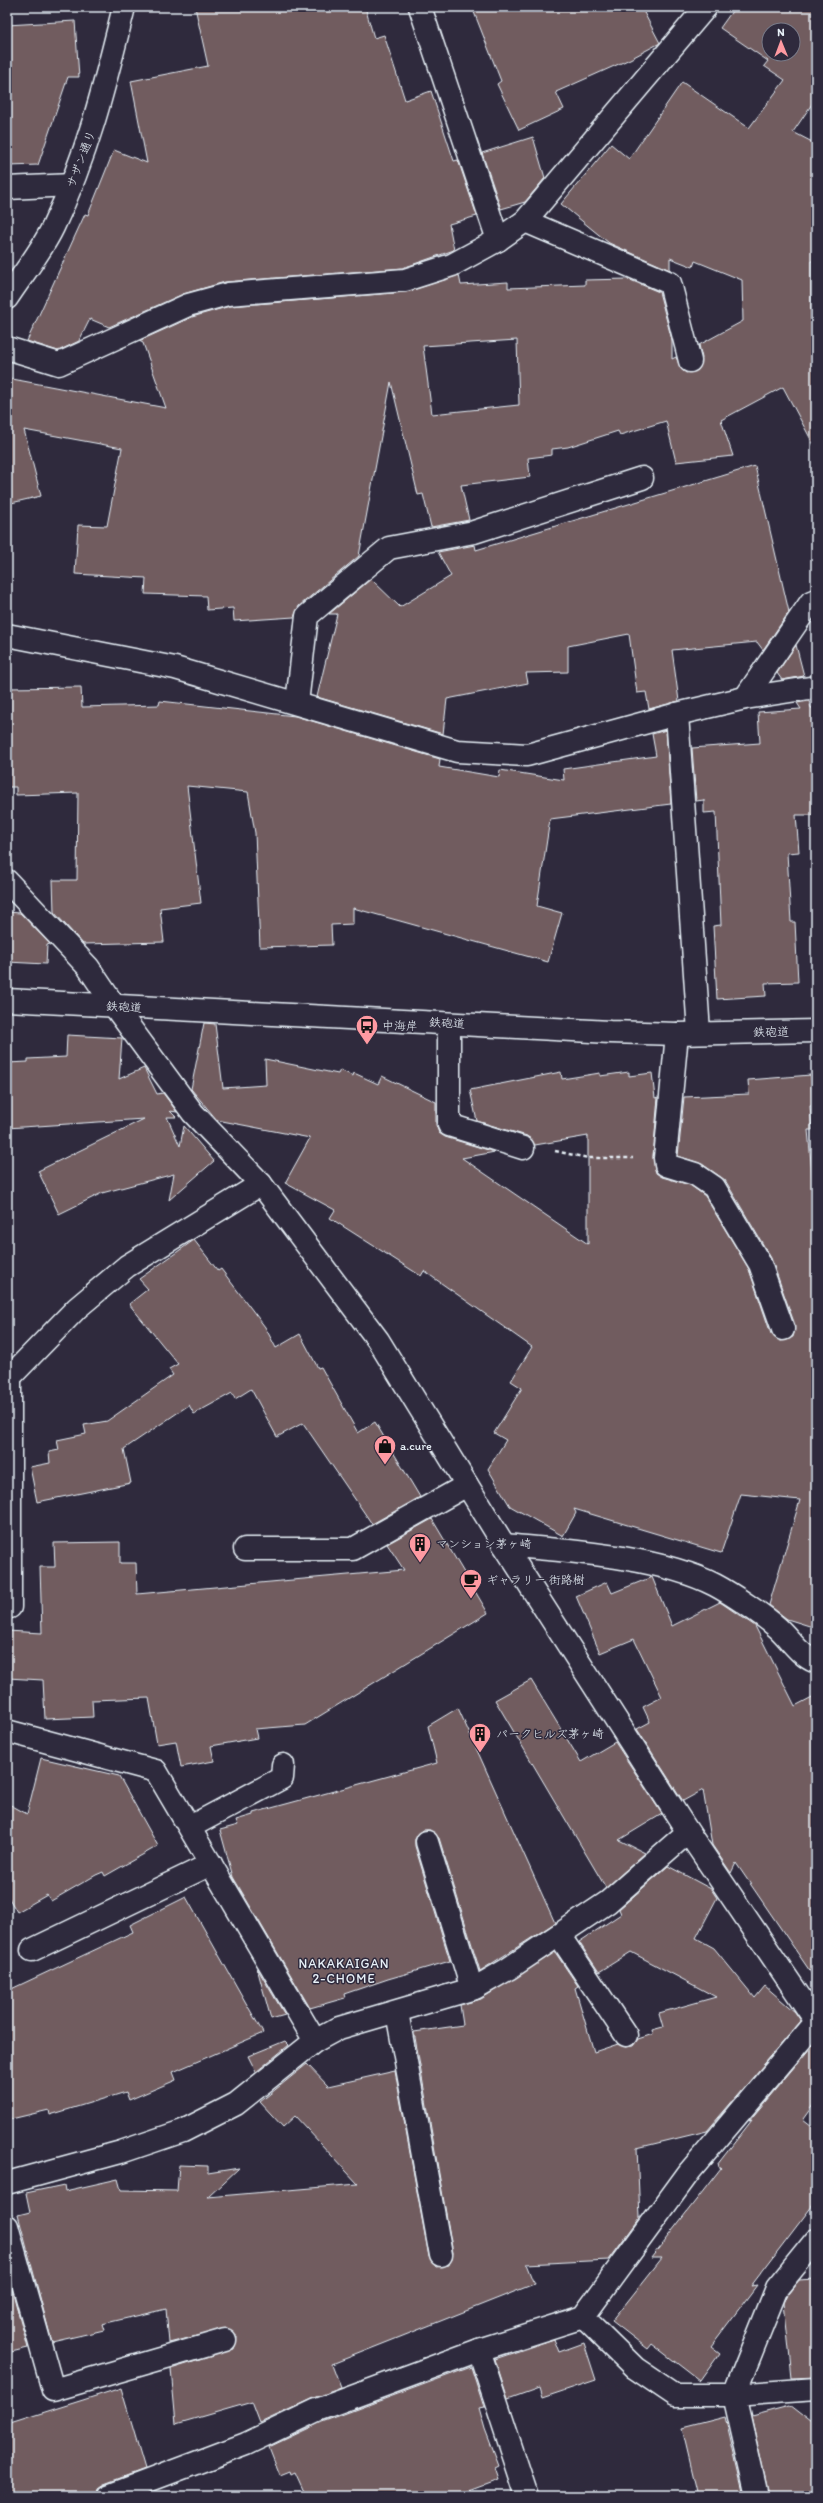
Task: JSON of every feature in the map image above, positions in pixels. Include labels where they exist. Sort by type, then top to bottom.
[{"type":"street","name":"サザン通り","points":[[7,298],[52,228],[72,185],[95,123],[124,7]]},
{"type":"street","points":[[420,7],[498,240]]},
{"type":"street","points":[[7,348],[59,364],[188,305],[228,294],[405,280],[452,265],[498,240],[525,221],[706,7]]},
{"type":"street","points":[[7,188],[72,185]]},
{"type":"street","points":[[525,221],[670,283],[690,361]]},
{"type":"street","points":[[297,703],[307,616],[389,548],[474,532],[642,478]]},
{"type":"street","points":[[745,698],[811,602],[816,600]]},
{"type":"street","points":[[7,635],[175,668],[457,751],[527,755],[677,714],[745,698],[816,687]]},
{"type":"street","points":[[677,714],[699,1032]]},
{"type":"street","points":[[7,881],[88,967],[114,1007],[193,1113],[261,1184],[378,1340],[504,1545],[688,1832],[816,2021],[690,2171],[583,2317],[479,2350],[317,2410],[246,2444],[108,2496]]},
{"type":"street","name":"鉄砲道","points":[[7,1000],[449,1024],[677,1034],[699,1032],[815,1036]]},
{"type":"street","points":[[449,1024],[449,1124],[523,1148]]},
{"type":"street","points":[[677,1034],[665,1158],[666,1165],[695,1174],[714,1187],[760,1264],[783,1328]]},
{"type":"street","points":[[10,1607],[8,1379],[77,1308],[127,1266],[261,1184]]},
{"type":"street","points":[[245,1549],[353,1549],[467,1485]]},
{"type":"street","points":[[504,1545],[591,1553],[668,1568],[715,1585],[777,1628],[806,1658],[816,1662]]},
{"type":"street","points":[[7,1731],[156,1771],[315,2041]]},
{"type":"street","points":[[190,1827],[282,1778],[283,1765]]},
{"type":"street","points":[[7,2183],[121,2152],[183,2131],[236,2104],[315,2041],[339,2028],[472,1989],[508,1969],[608,1902],[688,1832]]},
{"type":"street","points":[[427,1842],[472,1989]]},
{"type":"street","points":[[32,1950],[211,1864]]},
{"type":"street","points":[[559,1934],[626,2035]]},
{"type":"street","points":[[397,2012],[441,2255]]},
{"type":"street","points":[[7,2226],[53,2390],[225,2340]]},
{"type":"street","points":[[757,2496],[734,2395],[777,2288],[816,2240]]},
{"type":"street","points":[[583,2317],[635,2368],[676,2394],[734,2395],[816,2389]]},
{"type":"street","points":[[479,2350],[527,2496]]},
{"type":"path","points":[[523,1148],[539,1148],[588,1158],[665,1158]]},
{"type":"building","points":[[195,7],[365,7],[374,38],[384,35],[405,100],[431,91],[454,161],[458,160],[477,216],[449,224],[454,250],[403,268],[225,282],[183,294],[109,327],[90,319],[79,341],[58,351],[27,341],[85,214],[88,215],[114,150],[147,163],[131,81],[208,66]]},
{"type":"building","points":[[472,7],[641,7],[660,43],[630,59],[556,92],[564,109],[519,130],[497,84],[501,81]]},
{"type":"building","points":[[735,7],[816,7],[816,102],[814,101],[793,132],[816,144],[816,261],[811,261],[811,321],[816,331],[816,449],[783,387],[721,420],[733,456],[676,462],[666,421],[620,435],[618,431],[568,447],[552,449],[552,455],[528,458],[530,477],[461,485],[469,520],[431,527],[423,494],[418,495],[391,382],[359,556],[299,606],[294,617],[234,621],[233,608],[207,610],[206,596],[145,594],[146,578],[75,574],[78,525],[107,526],[122,448],[24,430],[41,496],[7,504],[7,378],[166,408],[143,343],[139,341],[192,317],[230,306],[406,292],[459,275],[461,285],[508,282],[508,288],[585,285],[585,280],[628,279],[659,292],[672,340],[672,359],[676,357],[681,369],[686,373],[698,370],[702,358],[699,345],[743,321],[742,280],[695,261],[693,267],[670,258],[670,270],[609,243],[561,204],[611,144],[629,159],[682,82],[749,128],[785,80],[764,66],[767,62],[801,62],[801,22],[761,22],[761,56],[720,28]],"holes":[[[517,340],[519,405],[432,414],[423,346]]]},
{"type":"building","points":[[75,21],[79,77],[68,77],[38,165],[9,166],[7,25]]},
{"type":"building","points":[[533,137],[545,178],[525,202],[501,209],[482,153]]},
{"type":"building","points":[[755,466],[789,612],[763,650],[757,642],[672,650],[679,701],[649,709],[646,692],[637,693],[629,634],[568,646],[568,672],[526,673],[528,683],[447,699],[443,734],[317,697],[337,614],[329,614],[371,579],[400,607],[451,576],[438,552],[475,545],[476,550]]},
{"type":"building","points":[[796,645],[804,676],[782,680],[777,673]]},
{"type":"building","points":[[81,687],[82,707],[159,705],[160,701],[295,716],[440,759],[439,767],[499,777],[500,770],[564,780],[563,769],[656,756],[652,734],[666,730],[671,804],[550,819],[537,906],[562,913],[548,962],[353,908],[353,924],[331,925],[332,945],[260,947],[255,833],[248,792],[187,786],[201,903],[160,908],[164,942],[83,944],[54,912],[53,880],[77,880],[78,793],[16,795],[16,787],[7,787],[7,688]]},
{"type":"building","points":[[809,701],[811,708],[816,708],[816,815],[796,815],[799,852],[787,853],[791,922],[795,922],[798,982],[765,983],[766,996],[717,999],[713,926],[721,925],[716,812],[704,813],[704,800],[696,801],[692,748],[760,743],[758,712],[801,709],[797,703]]},
{"type":"building","points":[[7,912],[20,913],[50,944],[47,945],[46,964],[7,962]]},
{"type":"building","points":[[204,1023],[215,1024],[223,1088],[266,1085],[265,1059],[338,1074],[340,1070],[353,1076],[354,1073],[378,1084],[382,1076],[436,1102],[436,1125],[439,1133],[445,1137],[495,1152],[462,1158],[588,1244],[588,1136],[535,1145],[527,1136],[477,1121],[470,1090],[561,1072],[562,1079],[600,1073],[600,1076],[629,1072],[629,1076],[652,1073],[655,1098],[658,1097],[653,1157],[656,1173],[662,1177],[690,1185],[705,1196],[749,1269],[771,1334],[781,1341],[793,1337],[795,1325],[771,1258],[725,1180],[702,1164],[678,1156],[684,1097],[749,1094],[748,1080],[811,1075],[813,1106],[810,1106],[812,1130],[808,1130],[814,1195],[816,1195],[816,1628],[787,1619],[769,1605],[800,1500],[741,1494],[721,1553],[574,1509],[576,1513],[563,1536],[510,1506],[488,1469],[506,1440],[494,1433],[522,1388],[511,1381],[532,1347],[424,1271],[421,1276],[330,1218],[335,1210],[285,1183],[310,1138],[217,1120],[191,1089]]},
{"type":"building","points":[[67,1035],[122,1038],[119,1079],[144,1068],[157,1094],[163,1093],[177,1112],[170,1111],[176,1117],[167,1117],[180,1146],[184,1126],[214,1161],[169,1200],[174,1174],[102,1193],[59,1214],[38,1171],[144,1119],[7,1128],[7,1063],[28,1062],[28,1059],[66,1057]]},
{"type":"building","points":[[194,1240],[218,1271],[221,1269],[265,1327],[276,1348],[300,1334],[318,1368],[321,1367],[358,1433],[375,1422],[420,1497],[372,1524],[303,1423],[277,1437],[251,1389],[235,1399],[232,1393],[194,1414],[189,1405],[124,1449],[131,1483],[37,1502],[30,1467],[50,1463],[49,1452],[59,1450],[57,1440],[86,1434],[84,1425],[107,1421],[173,1375],[169,1369],[178,1364],[129,1304],[148,1289],[139,1279]]},
{"type":"building","points":[[432,1519],[488,1613],[305,1725],[255,1729],[257,1738],[211,1746],[214,1761],[181,1767],[176,1741],[157,1744],[149,1698],[92,1700],[93,1717],[45,1719],[43,1680],[7,1678],[7,1631],[42,1633],[40,1567],[55,1567],[54,1543],[120,1542],[120,1563],[136,1563],[137,1594],[404,1570],[387,1544]]},
{"type":"building","points":[[652,1577],[672,1626],[720,1602],[755,1626],[795,1706],[816,1695],[816,1980],[736,1863],[731,1873],[712,1845],[703,1790],[683,1801],[637,1729],[650,1722],[643,1707],[662,1697],[634,1639],[600,1653],[576,1596],[607,1582],[612,1593]]},
{"type":"building","points":[[531,1680],[581,1762],[615,1742],[662,1814],[619,1840],[645,1853],[606,1888],[495,1700]]},
{"type":"building","points":[[458,1708],[555,1923],[480,1971],[439,1838],[430,1830],[423,1830],[415,1839],[415,1846],[450,1961],[388,1979],[344,1994],[345,1998],[310,2008],[233,1877],[220,1830],[238,1825],[236,1820],[253,1815],[253,1813],[437,1763],[428,1726]]},
{"type":"building","points":[[41,1758],[119,1776],[158,1846],[105,1876],[103,1872],[51,1901],[47,1895],[17,1912],[7,1895],[7,1803],[27,1814]]},
{"type":"building","points":[[668,1866],[711,1889],[717,1898],[696,1938],[714,1948],[755,1998],[765,1986],[795,2012],[801,2021],[707,2131],[637,2148],[640,2218],[609,2260],[526,2264],[534,2284],[332,2364],[341,2388],[312,2399],[260,2423],[252,2402],[176,2424],[171,2369],[234,2349],[237,2337],[228,2328],[169,2343],[166,2309],[102,2324],[104,2330],[52,2342],[18,2215],[30,2212],[26,2193],[64,2185],[65,2191],[118,2179],[121,2190],[177,2191],[179,2165],[208,2166],[208,2173],[239,2168],[208,2197],[358,2184],[295,2116],[283,2127],[260,2102],[307,2064],[328,2086],[395,2071],[429,2257],[436,2267],[449,2265],[453,2253],[414,2032],[463,2025],[460,2005],[481,1999],[555,1952],[578,1986],[575,1988],[594,2052],[618,2044],[626,2047],[633,2046],[638,2039],[653,2034],[652,2030],[663,2027],[659,2013],[716,1997],[631,1952],[599,1972],[579,1942],[621,1914],[619,1909]]},
{"type":"building","points":[[186,1897],[263,2033],[173,2072],[176,2080],[129,2100],[126,2092],[50,2115],[49,2110],[7,2120],[7,1991],[133,1932],[130,1925]]},
{"type":"building","points":[[257,1968],[285,2015],[271,2019]]},
{"type":"building","points":[[285,2041],[289,2045],[256,2072],[248,2056]]},
{"type":"building","points":[[816,2041],[816,2101],[803,2119],[816,2129],[816,2201],[751,2286],[757,2285],[711,2346],[720,2353],[700,2381],[652,2344],[648,2349],[612,2321],[662,2258],[651,2258],[721,2168],[717,2165],[752,2120],[749,2121]]},
{"type":"building","points":[[816,2279],[816,2377],[792,2378],[784,2303],[788,2294],[799,2280]]},
{"type":"building","points":[[12,2290],[28,2348],[7,2353],[7,2292]]},
{"type":"building","points":[[554,2339],[559,2352],[584,2343],[596,2380],[542,2398],[539,2388],[508,2399],[495,2359]]},
{"type":"building","points":[[471,2367],[484,2407],[479,2408],[499,2466],[495,2468],[499,2480],[456,2496],[306,2496],[295,2472],[291,2474],[290,2471],[280,2475],[269,2447],[322,2422]]},
{"type":"building","points":[[121,2388],[145,2469],[104,2484],[98,2488],[96,2496],[7,2496],[7,2424]]},
{"type":"building","points":[[789,2406],[816,2427],[816,2496],[769,2496],[751,2416]]},
{"type":"building","points":[[725,2417],[744,2496],[698,2496],[682,2428]]},
{"type":"place","name":"中海岸","points":[[367,1046]]},
{"type":"place","name":"a.cure","points":[[385,1466]]},
{"type":"place","name":"マンション茅ヶ崎","points":[[420,1564]]},
{"type":"place","name":"ギャラリー 街路樹","points":[[471,1600]]},
{"type":"place","name":"パークヒルズ茅ヶ崎","points":[[480,1754]]},
{"type":"district","name":"NAKAKAIGAN 2-CHOME","points":[[344,1970]]}]
